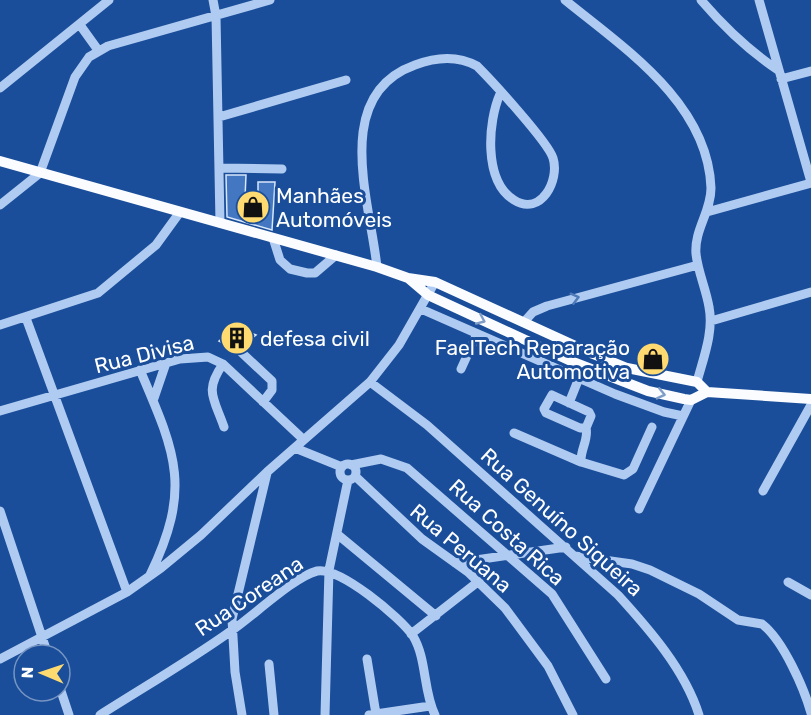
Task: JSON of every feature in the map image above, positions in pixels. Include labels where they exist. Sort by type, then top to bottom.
[{"type":"main road","points":[[0,161],[378,267],[408,278],[435,282],[627,368],[697,382],[707,392]]},
{"type":"main road","points":[[408,278],[428,296],[587,367],[648,391],[691,400],[707,392],[811,399]]},
{"type":"main road","points":[[507,331],[517,328],[524,322]]},
{"type":"main road","points":[[587,367],[593,354]]},
{"type":"street","points":[[0,88],[109,0]]},
{"type":"street","points":[[213,0],[216,16],[220,224]]},
{"type":"street","points":[[0,205],[40,173],[75,76],[89,57],[98,50],[270,0]]},
{"type":"street","points":[[565,0],[642,64],[687,117],[702,145],[707,160],[711,189],[707,212],[698,234],[698,265],[711,321],[697,382]]},
{"type":"street","points":[[701,0],[749,51],[780,74],[811,71]]},
{"type":"street","points":[[707,212],[811,182],[759,0]]},
{"type":"street","points":[[80,25],[98,50]]},
{"type":"street","points":[[378,267],[361,141],[367,108],[378,90],[395,73],[416,64],[451,58],[465,60],[477,66],[552,156],[554,180],[544,198],[535,202],[525,204],[514,200],[499,181],[492,160],[489,138],[490,123],[500,94]]},
{"type":"street","points":[[219,117],[346,80]]},
{"type":"street","points":[[219,168],[282,169]]},
{"type":"street","points":[[0,325],[98,293],[111,285],[156,246],[180,212]]},
{"type":"street","points":[[273,238],[280,260],[290,268],[307,273],[315,273],[336,255]]},
{"type":"street","points":[[524,322],[533,312],[547,306],[698,265]]},
{"type":"street","points":[[0,659],[127,592],[149,578],[201,535],[267,472],[370,382],[386,364],[421,309],[435,282]]},
{"type":"street","points":[[711,321],[811,292]]},
{"type":"street","points":[[421,309],[647,406],[683,416]]},
{"type":"street","points":[[26,318],[127,592]]},
{"type":"street","points":[[461,369],[477,334]]},
{"type":"street","points":[[242,353],[272,381],[272,390],[263,402]]},
{"type":"street","name":"Rua Divisa","points":[[0,411],[166,363],[194,357],[208,357],[223,364],[304,440]]},
{"type":"street","points":[[153,401],[166,363]]},
{"type":"street","points":[[223,364],[211,382],[211,391],[224,427]]},
{"type":"street","points":[[140,370],[171,447],[176,476],[174,511],[169,533],[149,578]]},
{"type":"street","points":[[569,403],[579,378]]},
{"type":"street","name":"Rua Genuíno Siqueira","points":[[370,382],[427,425],[618,595],[642,622],[688,689],[699,715]]},
{"type":"street","points":[[581,462],[581,451],[591,414],[552,395],[544,411],[580,428],[586,428]]},
{"type":"street","points":[[639,509],[691,400]]},
{"type":"street","points":[[763,491],[811,405]]},
{"type":"street","points":[[514,433],[581,462],[621,475],[633,470],[652,427]]},
{"type":"street","points":[[295,448],[356,470],[351,478],[329,570],[325,715]]},
{"type":"street","name":"Rua Costa Rica","points":[[346,466],[371,459],[399,463],[482,531],[560,604],[606,679]]},
{"type":"street","points":[[346,466],[341,475],[351,478]]},
{"type":"street","points":[[242,715],[231,631],[240,580],[267,472]]},
{"type":"street","name":"Rua Peruana","points":[[351,478],[423,539],[478,581],[530,640],[548,666],[573,715]]},
{"type":"street","points":[[0,512],[44,643]]},
{"type":"street","points":[[337,534],[436,616]]},
{"type":"street","points":[[454,563],[566,547]]},
{"type":"street","points":[[575,556],[632,564],[650,570],[699,594],[738,620],[762,624],[789,662],[811,712]]},
{"type":"street","name":"Rua Coreana","points":[[100,715],[231,631],[301,579],[316,571],[329,570],[361,590],[411,633],[419,649],[433,710]]},
{"type":"street","points":[[411,633],[436,616],[478,581]]},
{"type":"street","points":[[788,582],[811,595]]},
{"type":"street","points":[[367,659],[372,715],[433,710]]},
{"type":"street","points":[[269,664],[274,715]]},
{"type":"building","points":[[226,175],[246,175],[245,198],[258,199],[258,182],[275,182],[272,230],[227,217]]},
{"type":"building","name":"defesa civil","points":[[235,326],[256,335],[236,350],[219,341]]},
{"type":"place","name":"Manhães Automóveis","points":[[253,207]]},
{"type":"place","name":"defesa civil","points":[[237,338]]},
{"type":"place","name":"FaelTech Reparação Automotiva","points":[[653,359]]}]
